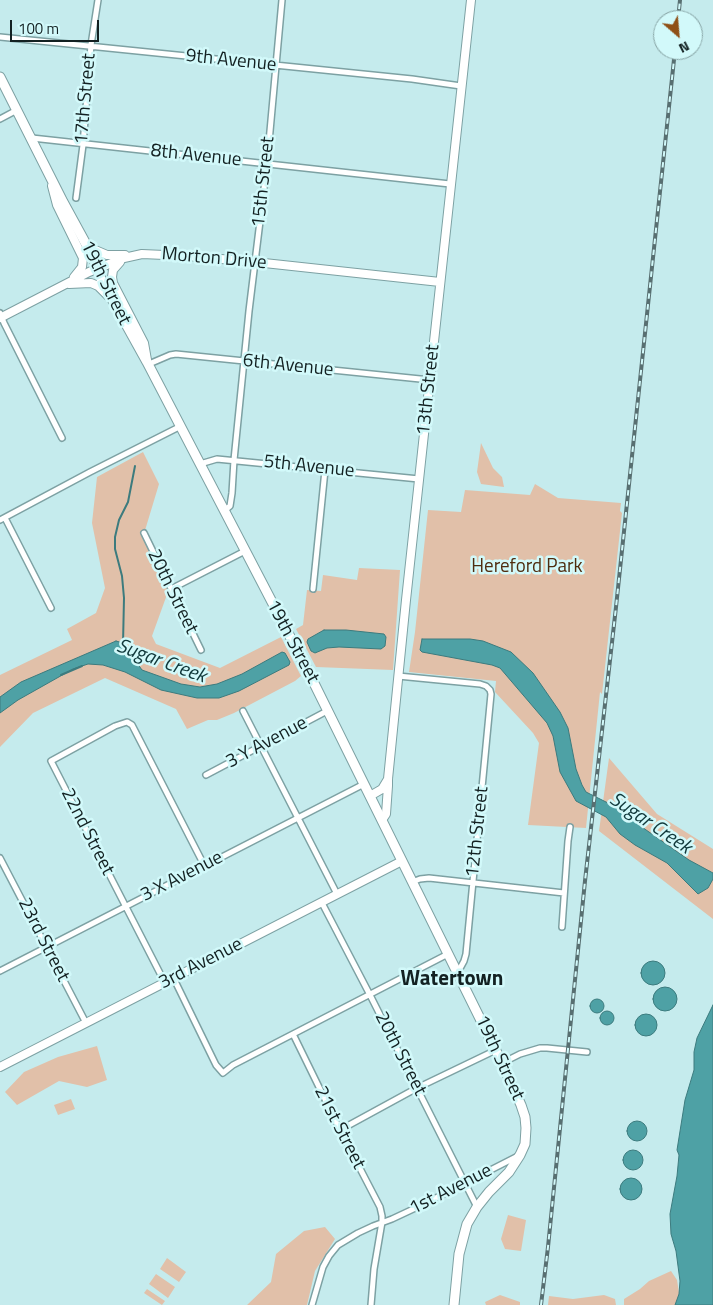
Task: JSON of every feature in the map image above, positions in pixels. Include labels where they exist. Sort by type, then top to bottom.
[{"type":"main road","name":"19th Street","points":[[0,77],[63,202],[94,257],[101,279],[148,363],[327,710],[518,1098],[525,1117],[526,1137],[520,1155],[509,1172],[477,1207],[467,1224],[459,1254],[454,1305]]},
{"type":"street","name":"17th Street","points":[[76,198],[91,45],[98,0]]},
{"type":"street","name":"15th Street","points":[[224,511],[231,504],[249,311],[267,164],[282,0]]},
{"type":"street","name":"13th Street","points":[[382,820],[386,814],[398,676],[470,0]]},
{"type":"street","name":"9th Avenue","points":[[0,37],[412,79],[461,86]]},
{"type":"street","points":[[0,119],[18,110]]},
{"type":"street","name":"8th Avenue","points":[[32,138],[450,184]]},
{"type":"street","points":[[48,170],[57,204],[83,258],[82,267],[66,284]]},
{"type":"street","points":[[85,241],[93,249],[107,255],[142,254]]},
{"type":"street","name":"Morton Drive","points":[[1,316],[89,272],[124,258],[142,254],[255,262],[440,282]]},
{"type":"street","points":[[124,258],[115,267],[112,280],[144,343],[148,363]]},
{"type":"street","points":[[66,284],[91,283],[98,286],[112,299]]},
{"type":"street","points":[[1,316],[62,438]]},
{"type":"street","name":"6th Avenue","points":[[148,363],[176,354],[430,380]]},
{"type":"street","points":[[51,608],[3,519],[180,426]]},
{"type":"street","name":"5th Avenue","points":[[200,464],[217,459],[234,460],[419,479]]},
{"type":"street","points":[[313,589],[325,470]]},
{"type":"street","name":"20th Street","points":[[144,534],[201,650]]},
{"type":"street","points":[[171,589],[245,551]]},
{"type":"street","name":"12th Street","points":[[398,676],[480,684],[490,690],[491,701],[466,954],[457,973]]},
{"type":"street","name":"3 Y Avenue","points":[[206,775],[327,710]]},
{"type":"street","points":[[244,711],[337,894]]},
{"type":"street","name":"22nd Street","points":[[165,983],[50,761],[115,726],[127,722],[132,726],[204,865]]},
{"type":"street","points":[[370,796],[382,789],[388,779]]},
{"type":"street","name":"3 X Avenue","points":[[0,971],[364,784]]},
{"type":"street","points":[[562,927],[570,827]]},
{"type":"street","name":"23rd Street","points":[[0,858],[86,1023]]},
{"type":"street","name":"3rd Avenue","points":[[0,1067],[402,861]]},
{"type":"street","points":[[412,882],[426,878],[564,893]]},
{"type":"street","name":"20th Street","points":[[322,903],[477,1207]]},
{"type":"street","points":[[174,979],[216,1065],[223,1073],[233,1065],[448,954]]},
{"type":"street","name":"21st Street","points":[[293,1034],[380,1207],[382,1222]]},
{"type":"street","points":[[502,1063],[520,1054],[540,1048],[587,1052]]},
{"type":"street","points":[[340,1130],[417,1088],[496,1050]]},
{"type":"street","name":"1st Avenue","points":[[312,1305],[319,1279],[330,1256],[338,1245],[358,1233],[416,1208],[520,1155]]},
{"type":"street","points":[[371,1305],[374,1269],[382,1222]]},
{"type":"green space","points":[[481,443],[493,468],[502,477],[504,487],[481,484],[477,472]]},
{"type":"green space","points":[[143,452],[159,484],[143,537],[169,589],[152,636],[156,644],[220,668],[281,637],[301,676],[234,713],[217,720],[208,720],[187,729],[176,709],[105,678],[33,713],[0,747],[0,675],[72,640],[67,629],[96,613],[105,588],[92,523],[97,477]]},
{"type":"green space","name":"Hereford Park","points":[[535,484],[558,498],[621,503],[620,511],[622,513],[602,694],[600,692],[586,828],[528,825],[539,743],[533,733],[495,692],[496,681],[409,672],[428,510],[461,512],[465,490],[530,495]]},
{"type":"green space","points":[[359,568],[400,570],[393,670],[316,667],[296,629],[303,625],[307,590],[321,591],[323,575],[357,580]]},
{"type":"green space","points":[[609,758],[657,814],[713,849],[713,919],[599,831]]},
{"type":"green space","points":[[97,1046],[107,1080],[87,1087],[59,1081],[17,1105],[5,1092],[24,1072],[58,1057]]},
{"type":"green space","points":[[71,1099],[75,1109],[58,1115],[54,1105]]},
{"type":"green space","points":[[508,1215],[526,1220],[521,1251],[505,1249],[501,1239]]},
{"type":"green space","points":[[325,1227],[335,1239],[315,1271],[307,1305],[247,1305],[271,1282],[276,1254],[304,1231]]},
{"type":"green space","points":[[167,1258],[186,1272],[179,1282],[160,1269]]},
{"type":"green space","points":[[671,1271],[677,1280],[681,1305],[624,1305],[624,1299],[649,1281]]},
{"type":"green space","points":[[156,1274],[175,1287],[168,1298],[149,1284]]},
{"type":"green space","points":[[147,1289],[165,1301],[162,1305],[144,1293]]},
{"type":"green space","points":[[500,1295],[520,1302],[520,1305],[486,1305],[485,1302]]},
{"type":"green space","points":[[604,1295],[615,1299],[616,1305],[548,1305],[549,1296],[573,1299]]},
{"type":"water","points":[[324,630],[384,634],[386,637],[385,646],[381,649],[339,647],[327,648],[315,653],[311,651],[307,642],[308,639]]},
{"type":"water","name":"Sugar Creek","points":[[422,639],[470,639],[483,641],[511,652],[533,673],[560,712],[568,728],[576,769],[586,792],[632,815],[639,825],[689,860],[713,873],[713,879],[708,888],[698,894],[667,863],[620,834],[606,817],[576,801],[560,772],[553,736],[547,723],[500,668],[422,652],[420,650]]},
{"type":"water","name":"Sugar Creek","points":[[116,641],[123,643],[142,670],[181,684],[200,687],[217,684],[242,674],[282,652],[285,653],[290,662],[289,665],[239,691],[219,698],[197,698],[161,690],[125,672],[103,665],[88,664],[73,669],[18,700],[0,713],[0,697],[21,682]]},
{"type":"water","points":[[653,961],[661,965],[665,973],[661,981],[653,985],[645,981],[641,973],[645,965]]},
{"type":"water","points":[[665,987],[670,988],[676,994],[676,1004],[670,1010],[665,1011],[660,1010],[654,1004],[653,999],[654,994],[660,988]]},
{"type":"water","points":[[597,999],[602,1001],[604,1006],[602,1011],[597,1013],[592,1011],[590,1006],[592,1001]]},
{"type":"water","points":[[713,1005],[713,1305],[675,1305],[679,1294],[680,1281],[676,1251],[671,1234],[670,1214],[677,1176],[679,1155],[677,1150],[685,1100],[694,1070],[694,1052],[697,1038]]},
{"type":"water","points":[[607,1011],[612,1013],[614,1018],[612,1023],[607,1025],[602,1023],[600,1018],[602,1013]]},
{"type":"water","points":[[646,1014],[654,1017],[657,1025],[654,1033],[646,1036],[638,1033],[635,1025],[638,1017]]},
{"type":"water","points":[[637,1121],[644,1124],[647,1131],[644,1138],[637,1141],[630,1138],[627,1131],[630,1124]]},
{"type":"water","points":[[633,1150],[640,1153],[643,1160],[640,1167],[633,1170],[626,1167],[623,1160],[626,1153]]},
{"type":"water","points":[[631,1178],[639,1181],[642,1189],[639,1197],[631,1200],[623,1197],[620,1189],[623,1181]]},
{"type":"waterway","points":[[123,644],[124,598],[122,576],[115,549],[115,537],[119,520],[128,502],[135,466]]},
{"type":"waterway","name":"Sugar Creek","points":[[61,675],[82,666]]},
{"type":"railway","points":[[679,10],[680,0]]},
{"type":"railway","points":[[541,1305],[674,60]]},
{"type":"district","name":"Watertown","points":[[452,980]]}]
